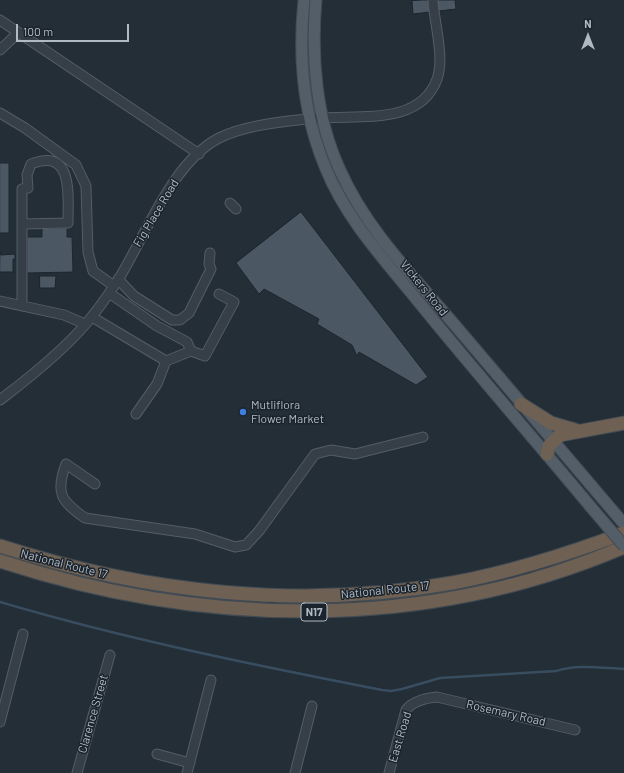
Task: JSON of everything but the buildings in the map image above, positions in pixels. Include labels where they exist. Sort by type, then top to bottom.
[{"type":"highway","points":[[521,404],[551,423],[576,430],[591,430],[624,423]]},
{"type":"highway","points":[[546,454],[554,441],[560,435],[576,430]]},
{"type":"highway","name":"National Route 17","points":[[0,546],[87,571],[151,583],[204,591],[325,596],[409,589],[475,578],[545,560],[624,533]]},
{"type":"highway","name":"N17","points":[[0,561],[81,583],[153,598],[228,608],[304,612],[388,608],[459,597],[523,582],[566,569],[624,546]]},
{"type":"main road","name":"Vickers Road","points":[[304,0],[300,39],[305,96],[310,119],[330,178],[358,226],[488,386],[624,546]]},
{"type":"main road","name":"Vickers Road","points":[[316,0],[315,53],[324,118],[330,144],[339,169],[349,189],[387,246],[624,524]]},
{"type":"street","name":"Fig Place Road","points":[[0,400],[64,346],[92,317],[114,286],[168,190],[184,169],[218,138],[271,124],[310,119],[359,118],[392,114],[407,110],[425,97],[438,78],[439,60],[433,0]]},
{"type":"street","points":[[0,20],[199,154]]},
{"type":"street","points":[[0,50],[18,32]]},
{"type":"street","points":[[0,113],[25,128],[76,165],[86,186],[88,252],[93,271],[114,286],[156,326],[187,342],[191,352]]},
{"type":"street","points":[[22,224],[68,223],[67,184],[64,170],[54,162],[41,160],[31,164],[27,175],[28,188],[22,189],[22,224],[22,306]]},
{"type":"street","points":[[114,286],[134,296],[172,320],[180,320],[189,313],[211,269],[209,264],[210,253]]},
{"type":"street","points":[[136,414],[156,384],[166,361],[191,352],[205,356],[234,302],[219,294]]},
{"type":"street","points":[[0,301],[64,315],[85,324]]},
{"type":"street","points":[[183,302],[192,307]]},
{"type":"street","points":[[92,317],[166,361]]},
{"type":"street","points":[[148,380],[156,384]]},
{"type":"street","points":[[95,484],[66,464],[60,487],[61,496],[70,507],[85,518],[195,534],[235,547],[246,545],[258,532],[315,454],[331,450],[355,454],[423,438]]},
{"type":"street","points":[[0,722],[23,634]]},
{"type":"street","name":"Clarence Street","points":[[77,773],[110,655]]},
{"type":"street","points":[[187,773],[211,680]]},
{"type":"street","name":"Rosemary Road","points":[[437,697],[575,730]]},
{"type":"street","name":"East Road","points":[[389,773],[406,710],[416,702],[437,697]]},
{"type":"street","points":[[296,773],[312,706]]},
{"type":"street","points":[[157,754],[190,763]]},
{"type":"waterway","points":[[0,602],[142,640],[286,671],[391,691],[440,678],[556,671],[581,667],[624,669]]},
{"type":"place","name":"Mutliflora Flower Market","points":[[243,412]]}]
